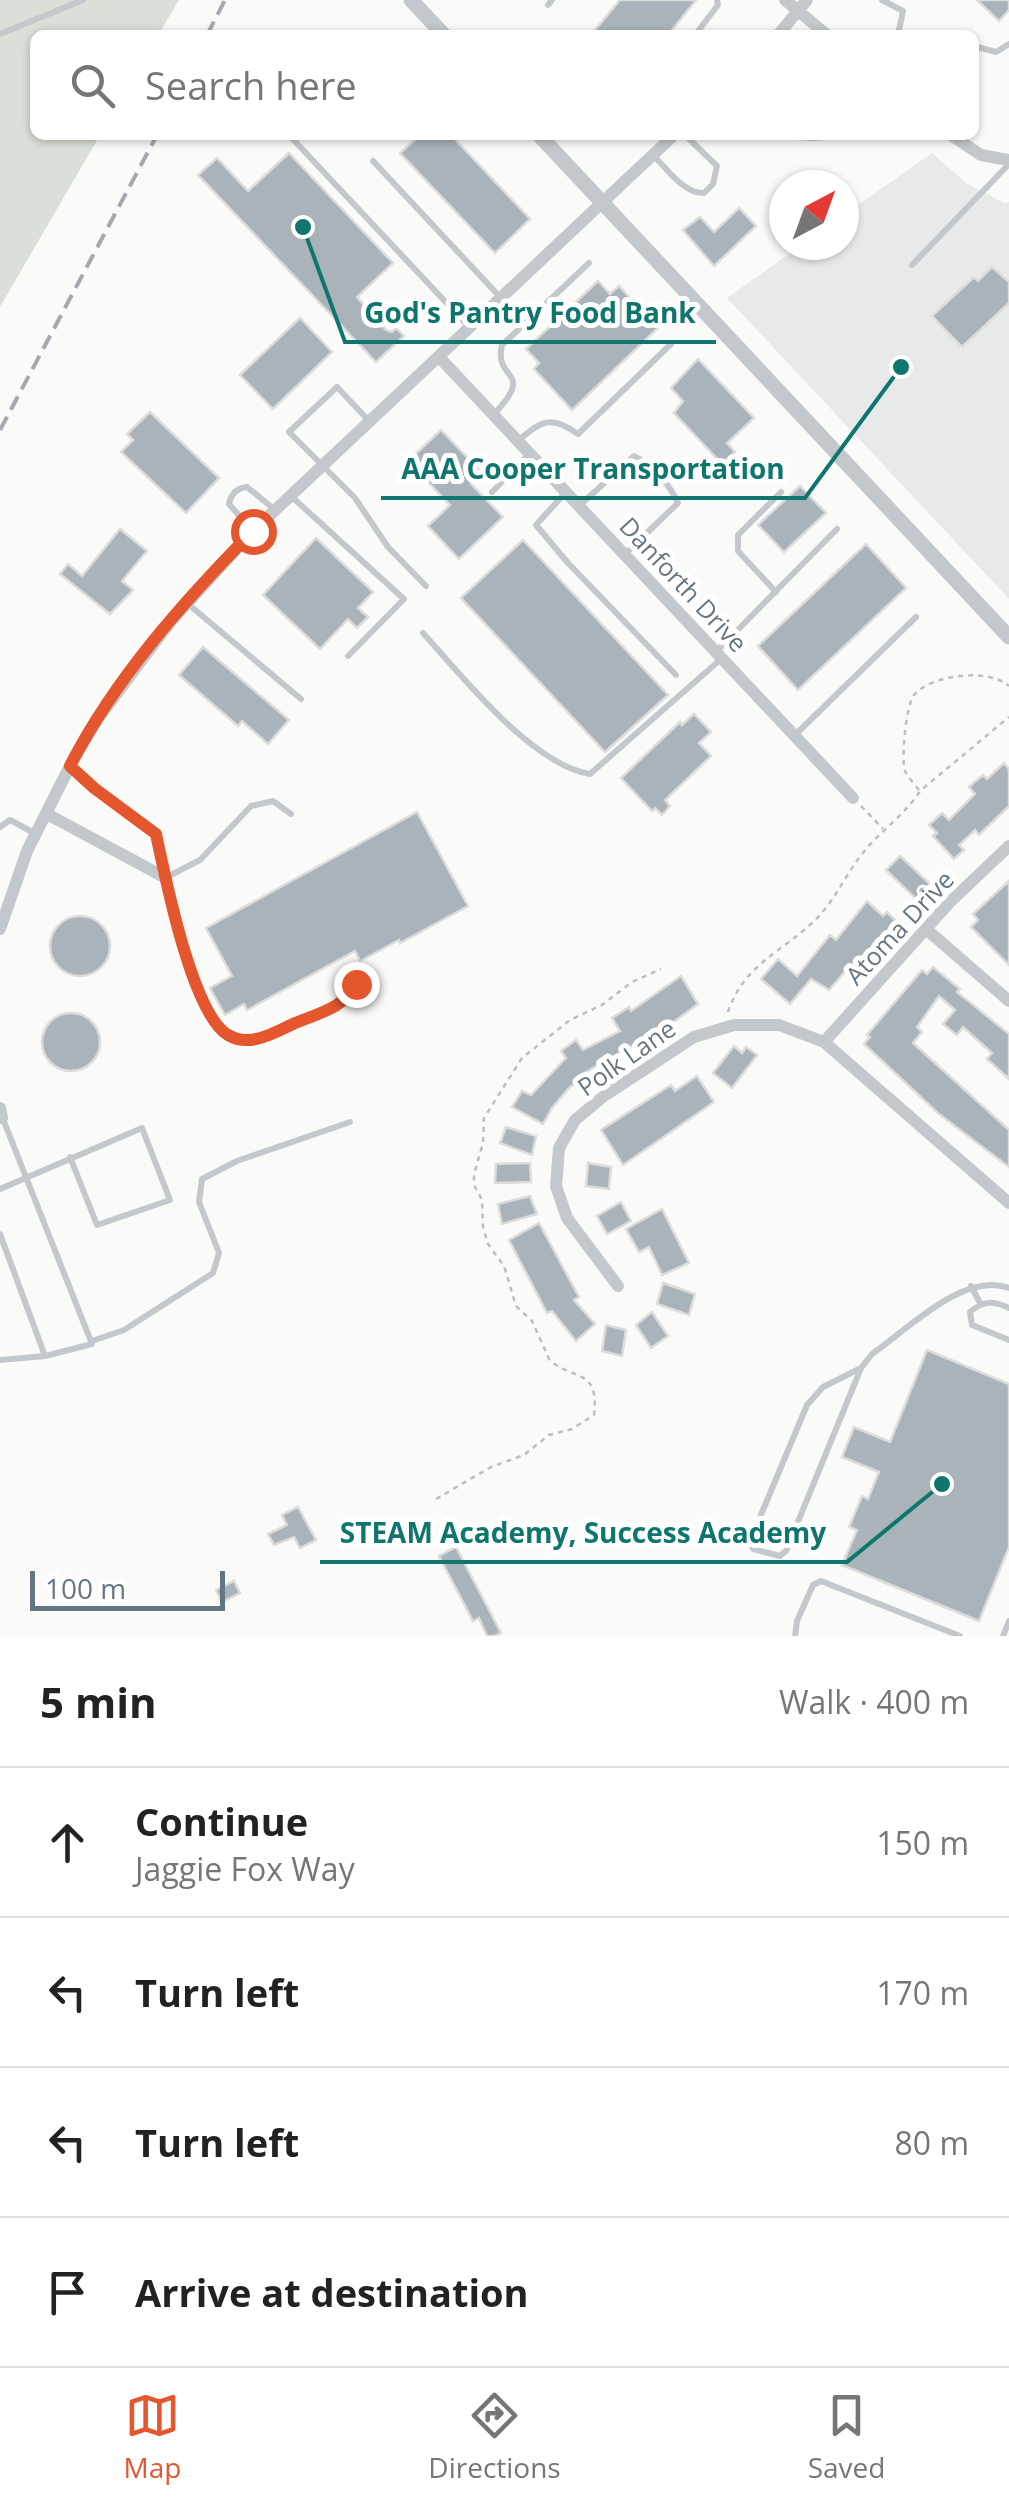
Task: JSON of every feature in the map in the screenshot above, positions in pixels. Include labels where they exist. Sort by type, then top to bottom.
[{"type":"street","points":[[410,0],[439,30]]},
{"type":"street","points":[[785,0],[803,6],[823,30]]},
{"type":"street","points":[[782,30],[803,6]]},
{"type":"street","points":[[544,140],[1009,637]]},
{"type":"street","points":[[0,927],[5,893],[70,766],[97,720],[186,603],[253,531],[669,140]]},
{"type":"street","points":[[958,140],[981,155],[1009,162]]},
{"type":"street","name":"Danforth Drive","points":[[440,358],[853,798]]},
{"type":"street","points":[[47,814],[166,878]]},
{"type":"street","name":"Atoma Drive","points":[[824,1042],[926,929],[1009,846]]},
{"type":"street","points":[[926,929],[1009,1000]]},
{"type":"street","name":"Polk Lane","points":[[618,1286],[567,1218],[556,1186],[559,1148],[575,1120],[604,1096],[694,1037],[734,1025],[779,1024],[824,1042],[1009,1202]]},
{"type":"lane","points":[[0,34],[83,0]]},
{"type":"lane","points":[[699,30],[718,5],[717,0]]},
{"type":"lane","points":[[882,0],[903,11],[899,30]]},
{"type":"lane","points":[[979,47],[996,52],[1009,44]]},
{"type":"lane","points":[[293,140],[471,329]]},
{"type":"lane","points":[[653,155],[686,188],[704,194],[713,184],[716,166],[690,140]]},
{"type":"lane","points":[[373,161],[502,299]]},
{"type":"lane","points":[[912,264],[1009,162]]},
{"type":"lane","points":[[493,414],[512,395],[511,376],[500,360],[502,345],[589,262]]},
{"type":"lane","points":[[518,441],[536,425],[549,422],[564,424],[578,434],[671,344]]},
{"type":"lane","points":[[370,423],[337,387],[289,432],[355,498],[388,548],[426,586]]},
{"type":"lane","points":[[492,492],[530,454]]},
{"type":"lane","points":[[579,506],[634,456],[649,464],[671,487],[678,502],[625,555]]},
{"type":"lane","points":[[253,531],[229,504],[231,496],[246,487],[275,510]]},
{"type":"lane","points":[[566,492],[536,524],[676,676]]},
{"type":"lane","points":[[776,592],[738,551],[738,535],[781,492]]},
{"type":"lane","points":[[291,496],[404,599],[348,656]]},
{"type":"lane","points":[[422,632],[514,731],[576,772],[590,774],[719,655],[837,529]]},
{"type":"lane","points":[[186,603],[301,699]]},
{"type":"lane","points":[[794,736],[916,617]]},
{"type":"lane","points":[[70,766],[156,834],[191,974],[227,1035],[256,1040],[343,1002],[358,978]]},
{"type":"lane","points":[[166,878],[200,860],[251,806],[273,801],[292,814]]},
{"type":"lane","points":[[0,827],[10,820],[36,834]]},
{"type":"lane","points":[[1,1113],[92,1342]]},
{"type":"lane","points":[[0,1360],[46,1356],[92,1344],[124,1330],[213,1273],[219,1253],[199,1202],[202,1179],[237,1161],[350,1122]]},
{"type":"lane","points":[[0,1189],[70,1158],[142,1128],[170,1200],[98,1225],[70,1158]]},
{"type":"lane","points":[[0,1234],[46,1356]]},
{"type":"lane","points":[[860,1368],[823,1387],[807,1404],[750,1541],[753,1549],[772,1556],[780,1556],[786,1550],[860,1368],[872,1354],[964,1288],[983,1282],[1009,1288]]},
{"type":"lane","points":[[972,1286],[980,1303]]},
{"type":"lane","points":[[1009,1308],[994,1301],[980,1303],[970,1312],[972,1325],[1009,1340]]},
{"type":"lane","points":[[795,1636],[797,1621],[813,1584],[821,1581],[960,1636]]},
{"type":"lane","points":[[1003,1636],[1009,1621]]},
{"type":"path","points":[[920,791],[905,770],[908,703],[917,691],[933,683],[969,677],[989,677],[1009,686]]},
{"type":"path","points":[[728,1012],[739,986],[827,908],[859,857],[920,791],[1009,717]]},
{"type":"path","points":[[853,798],[884,830]]},
{"type":"path","points":[[436,1499],[491,1467],[524,1455],[549,1435],[572,1430],[594,1415],[594,1389],[585,1376],[550,1361],[532,1321],[516,1306],[504,1266],[488,1244],[474,1174],[483,1144],[484,1118],[522,1058],[570,1020],[660,969]]},
{"type":"shaded area","points":[[0,0],[179,0],[161,30],[30,30],[30,140],[97,140],[0,307]]},
{"type":"shaded area","points":[[932,153],[966,183],[1009,202],[1009,599],[727,298],[781,260],[859,260],[859,204]]},
{"type":"building","points":[[620,0],[696,0],[672,30],[595,30]]},
{"type":"building","points":[[977,0],[1009,0],[1009,10],[999,21]]},
{"type":"building","points":[[414,140],[456,140],[530,219],[495,253],[400,153]]},
{"type":"building","points":[[289,153],[393,263],[357,297],[386,330],[392,332],[396,328],[404,336],[376,362],[198,175],[217,158],[248,191]]},
{"type":"building","points":[[739,208],[756,226],[714,266],[683,230],[700,217],[714,232]]},
{"type":"building","points":[[992,267],[1009,282],[1009,303],[962,347],[932,316],[974,277],[978,281]]},
{"type":"building","points":[[598,281],[610,294],[619,286],[658,328],[572,410],[534,369],[539,363],[526,349]]},
{"type":"building","points":[[300,318],[332,352],[273,409],[240,375]]},
{"type":"building","points":[[698,359],[754,418],[727,443],[735,452],[722,464],[674,413],[683,401],[671,388]]},
{"type":"building","points":[[150,412],[219,478],[186,513],[121,452],[133,440],[127,434]]},
{"type":"building","points":[[441,430],[482,473],[471,484],[503,517],[459,559],[428,526],[450,505],[408,461]]},
{"type":"building","points":[[800,486],[826,513],[784,552],[758,525]]},
{"type":"building","points":[[120,529],[147,551],[122,581],[133,590],[110,614],[60,574],[68,564],[82,576]]},
{"type":"building","points":[[316,538],[373,592],[358,608],[368,617],[357,628],[348,619],[320,649],[263,595]]},
{"type":"building","points":[[523,540],[668,695],[605,752],[461,598]]},
{"type":"building","points":[[866,544],[906,588],[798,690],[758,646]]},
{"type":"building","points":[[203,647],[289,720],[268,744],[242,721],[238,726],[179,675]]},
{"type":"building","points":[[694,714],[711,732],[699,743],[711,756],[665,800],[670,806],[662,815],[655,808],[652,811],[621,778],[680,722],[682,725]]},
{"type":"building","points":[[1004,763],[1009,769],[1009,806],[979,835],[975,830],[959,845],[964,850],[954,859],[933,836],[937,833],[929,825],[942,813],[949,820],[975,794],[969,787],[983,775],[987,779]]},
{"type":"building","points":[[417,812],[468,906],[360,961],[355,951],[247,1010],[244,1004],[225,1015],[210,988],[232,976],[206,928]]},
{"type":"building","points":[[900,856],[930,884],[916,899],[886,870]]},
{"type":"building","points":[[1009,881],[1009,965],[971,927],[978,920],[973,914]]},
{"type":"building","points":[[867,901],[883,916],[887,912],[896,921],[853,971],[849,967],[829,990],[811,979],[790,1004],[761,979],[778,959],[797,976],[830,935],[836,940]]},
{"type":"building","points":[[80,916],[101,925],[110,946],[101,967],[80,976],[59,967],[50,946],[59,925]]},
{"type":"building","points":[[933,967],[1009,1034],[1009,1079],[987,1059],[992,1053],[963,1027],[957,1035],[943,1024],[955,1010],[939,996],[917,1027],[922,1032],[913,1043],[1009,1130],[1009,1167],[939,1114],[864,1044],[870,1037],[867,1035],[922,970],[927,974]]},
{"type":"building","points":[[681,976],[698,1004],[672,1023],[676,1029],[664,1035],[661,1030],[586,1072],[552,1108],[543,1124],[512,1107],[522,1091],[531,1095],[566,1058],[561,1051],[576,1040],[583,1050],[620,1031],[612,1018],[629,1007],[631,1011]]},
{"type":"building","points":[[71,1013],[92,1021],[100,1042],[92,1063],[71,1071],[50,1063],[42,1042],[50,1021]]},
{"type":"building","points":[[734,1046],[742,1053],[746,1047],[757,1055],[732,1088],[713,1073]]},
{"type":"building","points":[[697,1076],[714,1102],[623,1165],[601,1130],[671,1085],[675,1091]]},
{"type":"building","points":[[506,1127],[536,1136],[532,1155],[500,1143]]},
{"type":"building","points":[[530,1163],[531,1182],[495,1183],[496,1164]]},
{"type":"building","points":[[588,1163],[611,1167],[609,1189],[586,1186]]},
{"type":"building","points":[[530,1196],[537,1214],[502,1224],[498,1204]]},
{"type":"building","points":[[621,1202],[631,1221],[607,1234],[597,1216]]},
{"type":"building","points":[[662,1209],[689,1263],[662,1275],[649,1247],[639,1252],[626,1229]]},
{"type":"building","points":[[539,1223],[579,1297],[574,1300],[595,1324],[576,1341],[552,1311],[547,1313],[509,1240]]},
{"type":"building","points":[[663,1283],[695,1294],[689,1315],[657,1304]]},
{"type":"building","points":[[652,1312],[668,1336],[651,1348],[636,1325]]},
{"type":"building","points":[[606,1325],[626,1330],[622,1356],[602,1351]]},
{"type":"building","points":[[927,1350],[1009,1384],[1009,1547],[979,1621],[842,1565],[857,1530],[849,1527],[862,1496],[868,1499],[879,1472],[842,1457],[854,1427],[890,1442]]},
{"type":"building","points":[[298,1507],[316,1540],[300,1548],[294,1537],[274,1545],[268,1534],[287,1525],[282,1515]]},
{"type":"building","points":[[456,1547],[501,1633],[487,1636],[479,1618],[473,1621],[439,1556]]},
{"type":"building","points":[[234,1581],[240,1593],[222,1602],[216,1590]]},
{"type":"railway","points":[[210,30],[225,0]]},
{"type":"railway","points":[[0,430],[154,140]]},
{"type":"place","name":"God's Pantry Food Bank","points":[[303,227]]},
{"type":"place","name":"AAA Cooper Transportation","points":[[901,367]]},
{"type":"place","name":"STEAM Academy, Success Academy","points":[[942,1484]]},
{"type":"route","points":[[253,531],[148,650],[97,720],[70,766],[156,834],[191,974],[227,1035],[256,1040],[343,1002],[356,984]]}]
